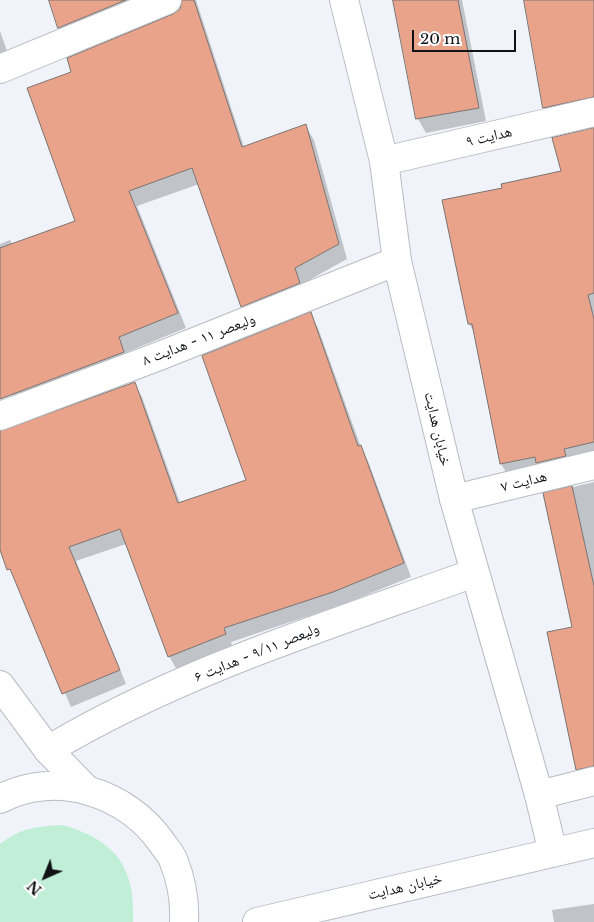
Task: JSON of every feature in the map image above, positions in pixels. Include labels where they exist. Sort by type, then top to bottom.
[{"type":"street","points":[[0,69],[167,0]]},
{"type":"street","name":"خیابان هدایت","points":[[344,0],[384,161],[397,261],[454,499],[539,795],[553,853]]},
{"type":"street","name":"هدایت ۹","points":[[384,161],[594,112]]},
{"type":"street","name":"ولیعصر ۱۱ - هدایت ۸","points":[[0,416],[162,355],[397,261]]},
{"type":"street","name":"هدایت ۷","points":[[454,499],[594,465]]},
{"type":"street","name":"ولیعصر ۹/۱۱ - هدایت ۶","points":[[48,750],[109,714],[270,646],[474,573]]},
{"type":"street","points":[[0,685],[48,750],[86,788]]},
{"type":"street","points":[[539,795],[594,781]]},
{"type":"street","points":[[0,799],[10,793],[48,785],[86,788],[122,803],[152,828],[174,861],[185,899],[184,922]]},
{"type":"street","name":"خیابان هدایت","points":[[257,922],[594,843]]},
{"type":"green space","points":[[63,825],[97,839],[119,858],[126,871],[130,885],[133,902],[133,922],[0,922],[0,844],[22,831]]},
{"type":"building","points":[[49,0],[126,0],[58,28]]},
{"type":"building","points":[[182,0],[194,0],[242,147],[306,124],[339,244],[295,268],[300,283],[241,307],[192,168],[129,191],[178,313],[119,337],[124,352],[0,399],[0,248],[75,221],[27,88],[71,72],[67,58],[173,14],[180,9]]},
{"type":"building","points":[[393,0],[458,0],[479,108],[416,119]]},
{"type":"building","points":[[524,0],[594,0],[594,97],[543,108]]},
{"type":"building","points":[[594,128],[594,293],[588,295],[594,319],[594,442],[564,449],[566,456],[536,463],[535,457],[500,464],[472,324],[468,324],[442,200],[502,188],[501,184],[561,171],[552,138]]},
{"type":"building","points":[[311,312],[358,446],[361,445],[404,563],[333,592],[224,628],[226,634],[168,657],[120,529],[69,547],[120,670],[62,694],[10,569],[7,570],[0,550],[0,431],[135,382],[178,503],[246,480],[202,356]]},
{"type":"building","points":[[572,486],[594,586],[594,766],[576,770],[547,632],[572,627],[543,493]]}]
